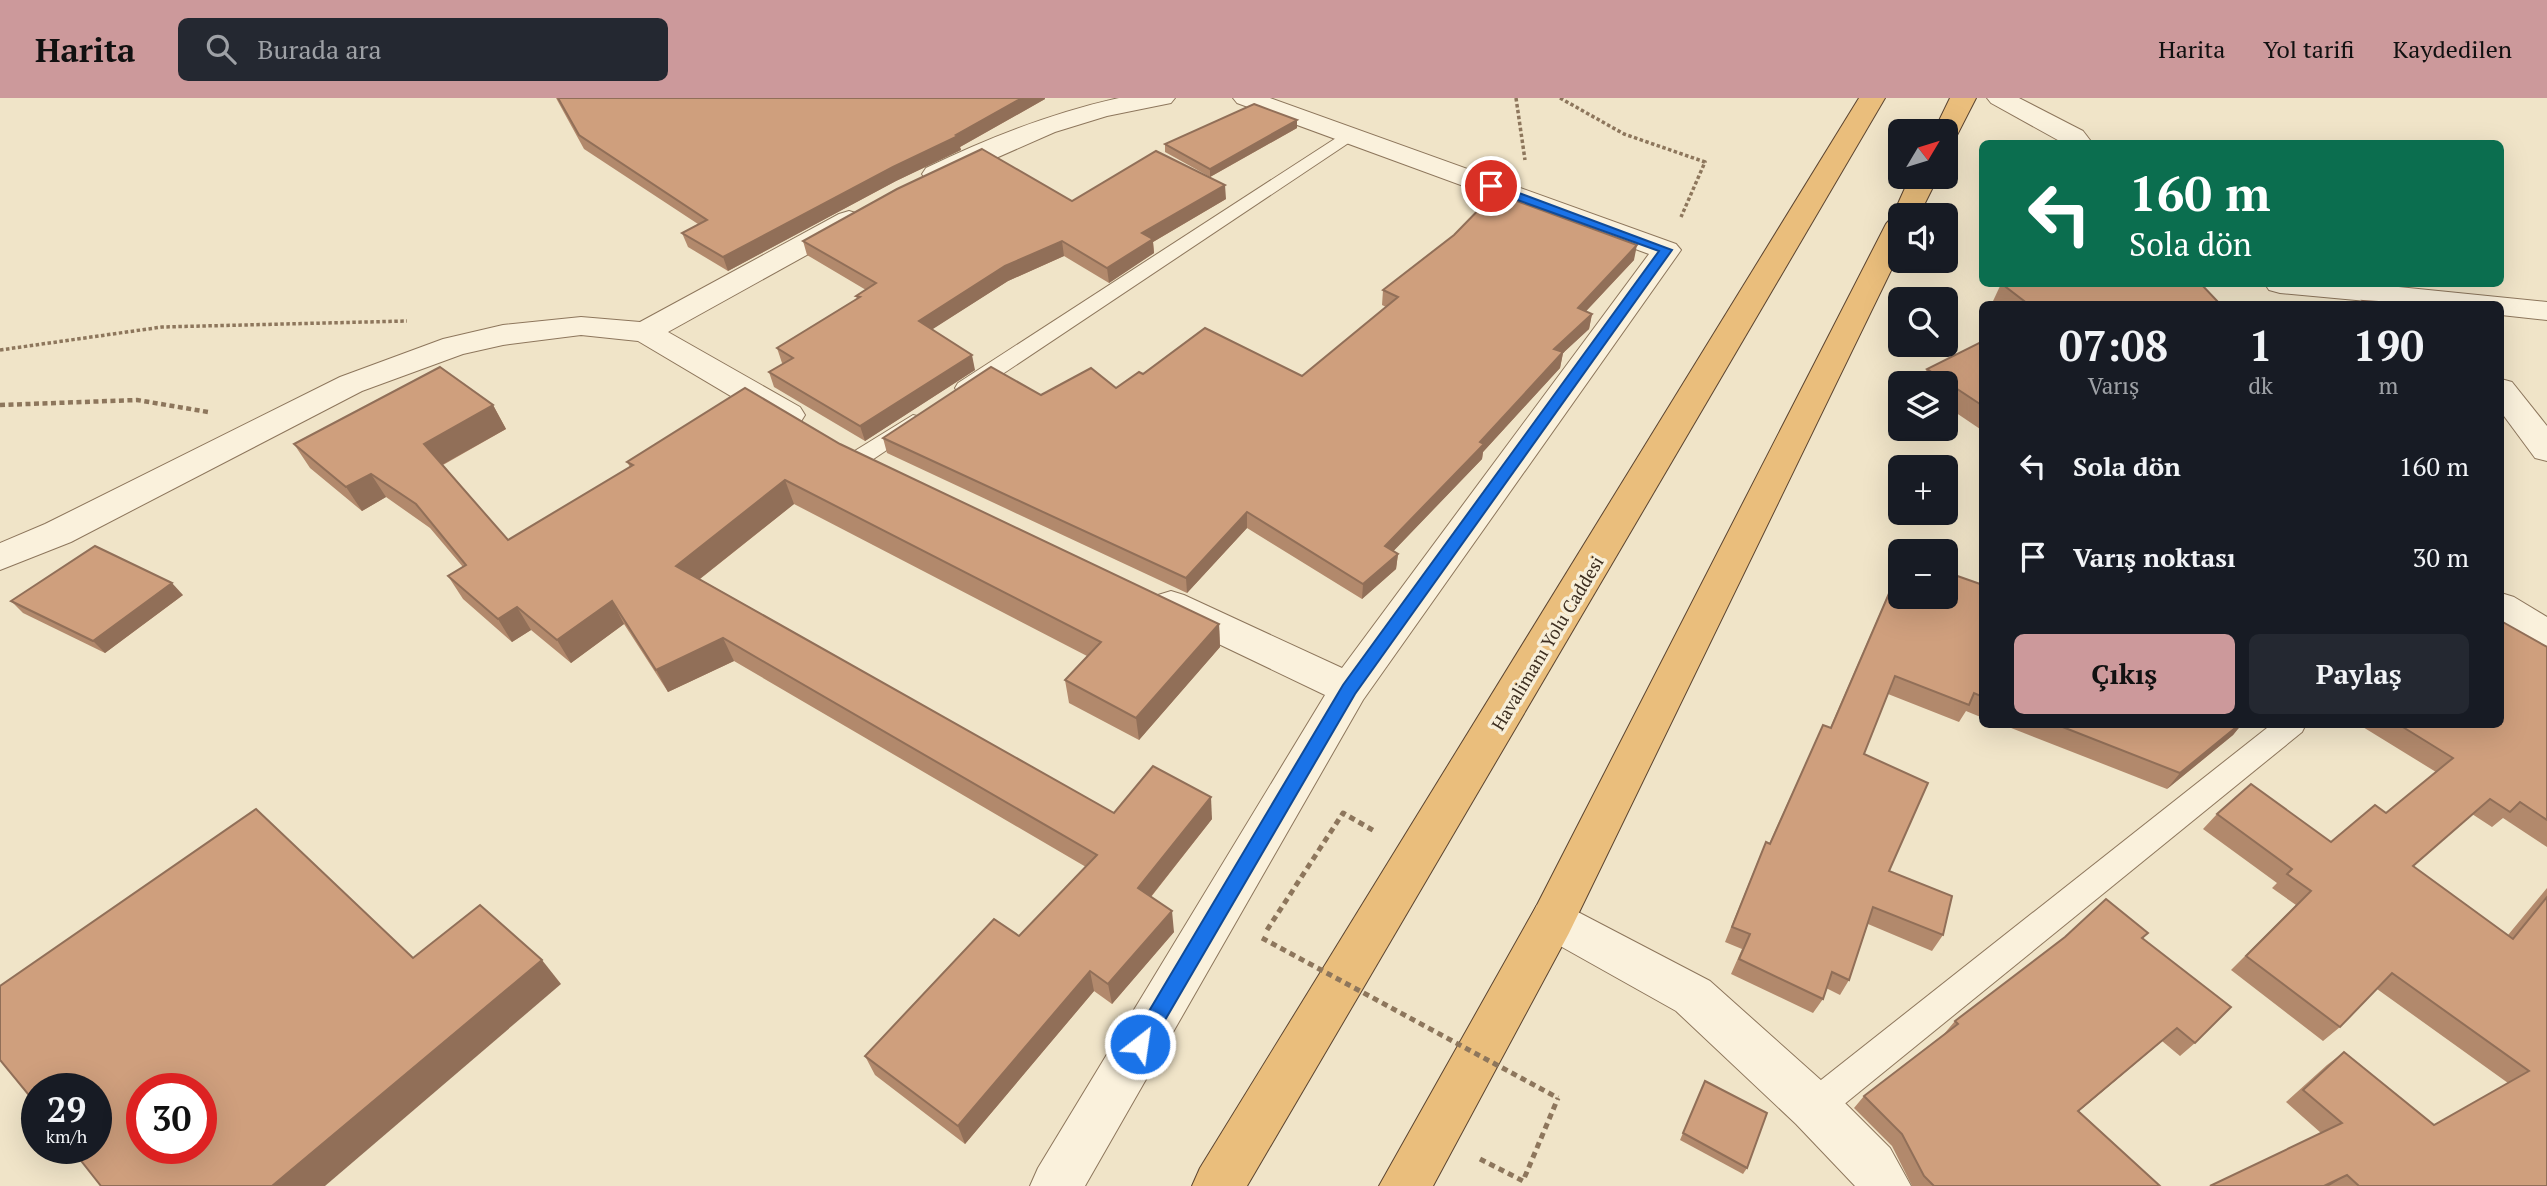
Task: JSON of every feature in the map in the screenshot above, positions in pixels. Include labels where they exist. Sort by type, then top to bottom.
[{"type":"highway","name":"Havalimanı Yolu Caddesi","points":[[1218,1186],[1420,855],[1872,98]]},
{"type":"highway","points":[[1953,119],[1964,98]]},
{"type":"highway","points":[[1405,1186],[1553,919],[1888,248]]},
{"type":"street","points":[[912,186],[985,149],[1074,115],[1162,98]]},
{"type":"street","points":[[1056,1186],[1349,690],[1666,250],[1246,98]]},
{"type":"street","points":[[2000,98],[2077,140]]},
{"type":"street","points":[[645,332],[875,205]]},
{"type":"street","points":[[2306,287],[2424,301]]},
{"type":"street","points":[[2504,306],[2547,310]]},
{"type":"street","points":[[0,556],[58,533],[351,384],[454,346],[503,335],[581,326],[645,332],[837,443],[899,475]]},
{"type":"street","points":[[2504,393],[2547,450]]},
{"type":"street","points":[[1137,588],[1349,690]]},
{"type":"street","points":[[2504,609],[2547,635]]},
{"type":"street","points":[[1553,919],[1693,996],[1814,1107],[1872,1166],[1885,1186]]},
{"type":"lane","points":[[954,395],[1350,134]]},
{"type":"lane","points":[[837,443],[931,411]]},
{"type":"lane","points":[[1814,1107],[2287,728]]},
{"type":"path","points":[[1516,98],[1527,175],[1538,204]]},
{"type":"path","points":[[1560,98],[1624,134],[1705,162],[1666,250]]},
{"type":"path","points":[[0,350],[162,327],[419,320]]},
{"type":"path","points":[[0,405],[137,400],[274,423]]},
{"type":"path","points":[[1420,855],[1343,813],[1262,938],[1558,1098],[1523,1181],[1434,1135]]},
{"type":"building","points":[[558,98],[1022,98],[956,135],[958,136],[893,167],[723,257],[682,233],[707,220],[579,135]]},
{"type":"building","points":[[1254,104],[1297,120],[1210,169],[1165,144]]},
{"type":"building","points":[[982,149],[1072,201],[1156,151],[1225,185],[1142,233],[1153,239],[1107,268],[1062,241],[1005,266],[919,321],[972,355],[860,426],[769,372],[793,358],[777,348],[860,297],[856,296],[876,283],[803,241],[897,189]]},
{"type":"building","points":[[1495,193],[1637,245],[1578,308],[1592,314],[1554,349],[1563,352],[1480,442],[1484,444],[1385,546],[1398,554],[1363,584],[1247,512],[1186,578],[883,438],[991,367],[1041,395],[1091,368],[1116,388],[1139,372],[1143,374],[1205,328],[1302,376],[1398,297],[1383,290],[1454,235]]},
{"type":"building","points":[[2006,287],[2204,287],[2217,301],[2024,301]]},
{"type":"building","points":[[1979,343],[1979,403],[1958,389],[1958,371],[1927,369],[1951,357],[1958,357],[1958,354]]},
{"type":"building","points":[[440,367],[493,405],[424,444],[508,540],[633,465],[627,462],[745,388],[840,444],[1219,624],[1136,718],[1065,680],[1101,642],[785,480],[676,566],[1114,813],[1153,766],[1211,797],[1138,888],[1172,911],[1108,984],[1090,971],[958,1126],[865,1056],[994,919],[1019,936],[1097,855],[723,638],[656,670],[612,601],[557,640],[517,607],[498,619],[448,576],[466,565],[416,504],[371,474],[346,487],[294,444]]},
{"type":"building","points":[[95,546],[172,583],[93,641],[11,601]]},
{"type":"building","points":[[1958,576],[1979,584],[1979,695],[1974,693],[1969,705],[1895,676],[1864,754],[1928,783],[1889,871],[1952,896],[1943,935],[1873,907],[1849,980],[1832,972],[1823,999],[1739,959],[1750,934],[1732,927],[1766,842],[1770,844],[1823,725],[1831,728],[1888,596],[1888,609],[1958,609]]},
{"type":"building","points":[[2504,623],[2547,647],[2547,820],[2520,802],[2510,812],[2490,799],[2413,866],[2513,939],[2547,897],[2547,1186],[2359,1186],[2347,1175],[2324,1186],[2210,1186],[2342,1123],[2303,1090],[2344,1052],[2434,1125],[2529,1071],[2392,973],[2340,1027],[2246,956],[2311,891],[2287,874],[2292,869],[2217,814],[2251,784],[2331,842],[2375,805],[2386,813],[2453,758],[2404,728],[2504,728]]},
{"type":"building","points":[[2065,728],[2235,728],[2180,773]]},
{"type":"building","points":[[256,809],[413,958],[480,905],[542,960],[272,1186],[101,1186],[84,1164],[112,1164],[112,1073],[21,1073],[21,1086],[0,1060],[0,986]]},
{"type":"building","points":[[2106,899],[2148,933],[2142,938],[2231,1007],[2195,1043],[2177,1028],[2078,1111],[2160,1186],[1934,1186],[1924,1176],[1902,1134],[1864,1096],[1958,1024],[1955,1021],[2065,937]]},
{"type":"building","points":[[1705,1081],[1767,1113],[1747,1168],[1683,1133]]},
{"type":"route","points":[[1140,1044],[1349,690],[1666,250],[1491,186]]}]
